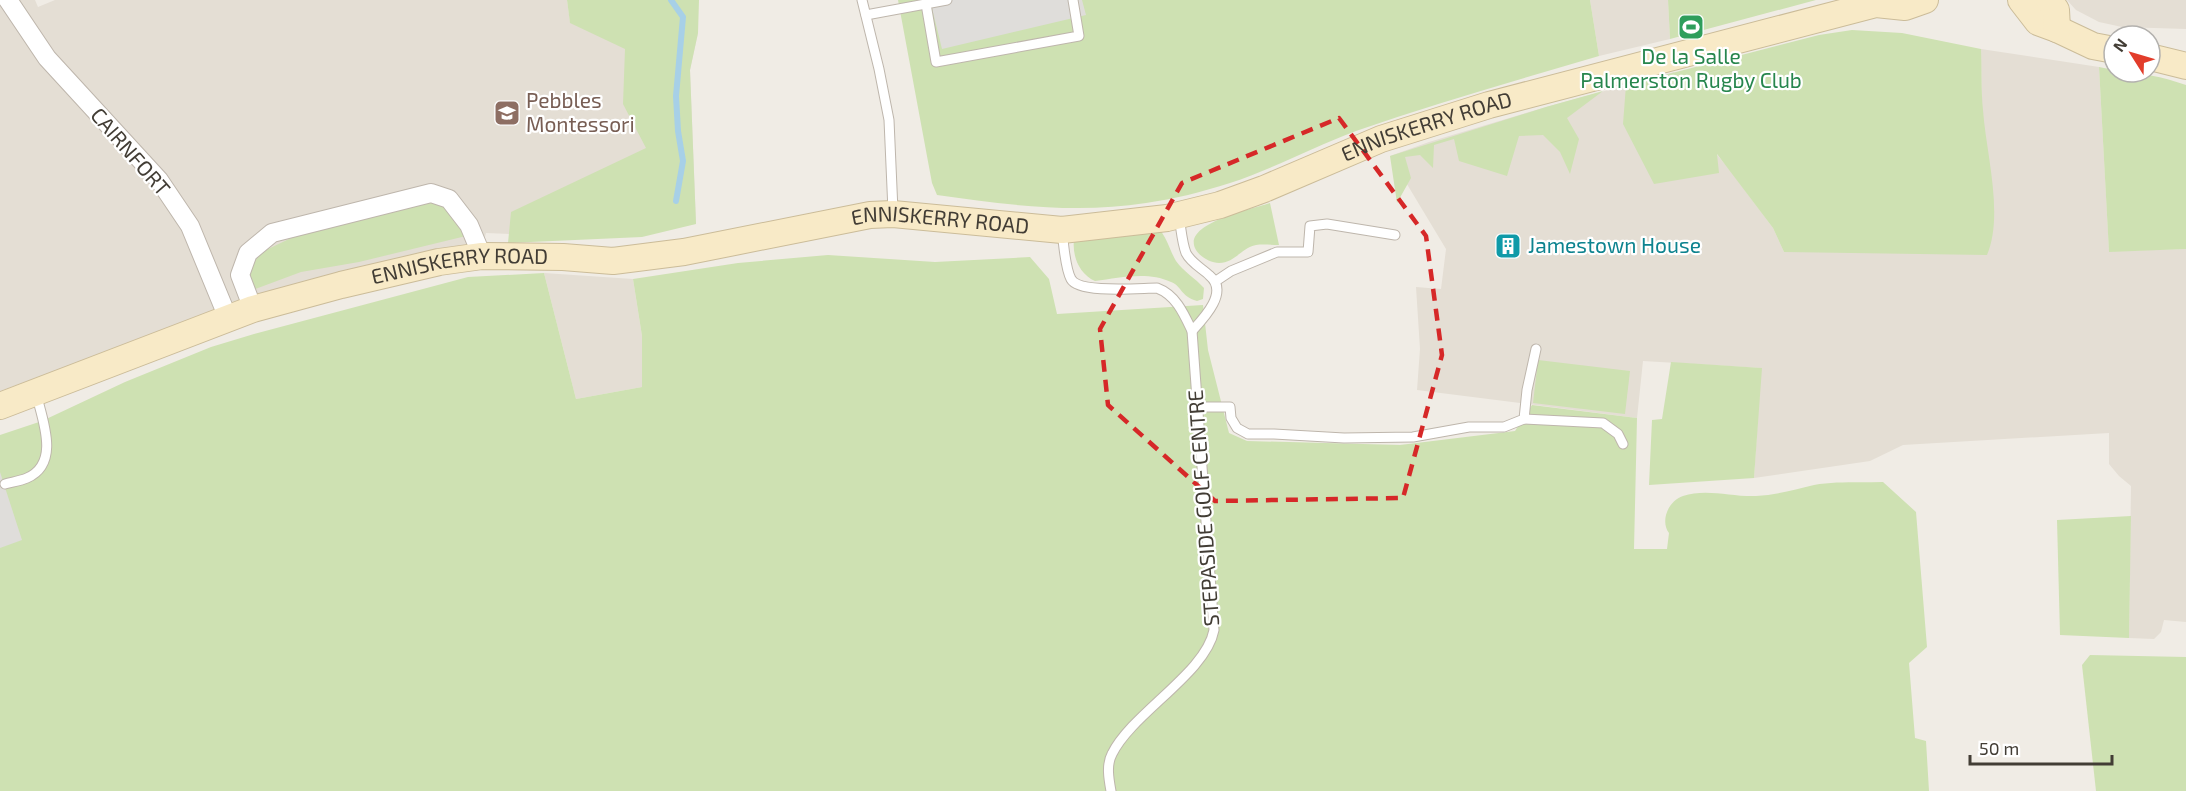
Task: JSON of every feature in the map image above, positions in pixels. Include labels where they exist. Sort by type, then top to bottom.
[{"type":"main road","name":"ENNISKERRY ROAD","points":[[0,406],[253,309],[439,262],[482,256],[564,257],[613,261],[684,252],[870,215],[893,214],[1062,230],[1167,218],[1220,205],[1264,189],[1381,139],[1488,105],[1877,1],[1905,7],[1925,0]]},
{"type":"main road","points":[[2020,0],[2038,22],[2102,48]]},
{"type":"main road","points":[[2049,0],[2056,10],[2057,28]]},
{"type":"main road","points":[[2162,60],[2186,66]]},
{"type":"street","name":"CAIRNFORT","points":[[8,0],[47,58],[159,180],[190,226],[228,318]]},
{"type":"street","points":[[253,309],[240,275],[248,253],[272,233],[431,193],[449,199],[469,225],[482,256]]},
{"type":"lane","points":[[862,0],[889,120],[893,214]]},
{"type":"lane","points":[[866,15],[947,0]]},
{"type":"lane","points":[[926,4],[936,62],[1079,36],[1073,0]]},
{"type":"lane","points":[[1062,230],[1069,274],[1075,284],[1086,288],[1157,288],[1166,291],[1183,311],[1192,331],[1207,314],[1218,289],[1216,281],[1186,254],[1179,215]]},
{"type":"lane","points":[[1216,281],[1231,271],[1276,252],[1308,252],[1310,226],[1327,224],[1395,235]]},
{"type":"lane","name":"STEPASIDE GOLF CENTRE","points":[[1110,791],[1108,773],[1111,756],[1123,738],[1200,658],[1212,640],[1214,630],[1192,331]]},
{"type":"lane","points":[[1524,419],[1527,390],[1536,350]]},
{"type":"lane","points":[[5,484],[28,477],[39,470],[46,456],[47,441],[36,393]]},
{"type":"lane","points":[[1198,407],[1230,407],[1231,418],[1237,428],[1248,434],[1344,438],[1413,437],[1469,427],[1504,427],[1524,419],[1603,423],[1618,434],[1623,444]]},
{"type":"highlighted area","points":[[1339,118],[1426,236],[1442,355],[1403,498],[1215,501],[1108,405],[1100,329],[1182,183]]},
{"type":"shaded area","points":[[0,0],[35,0],[38,7],[55,0],[567,0],[570,22],[698,33],[690,70],[696,224],[534,235],[486,233],[484,241],[262,295],[0,391]]},
{"type":"shaded area","points":[[930,0],[1082,0],[1086,15],[942,49]]},
{"type":"shaded area","points":[[1590,0],[1668,0],[1670,39],[1599,56]]},
{"type":"shaded area","points":[[2067,0],[2186,0],[2186,29],[2162,28],[2162,24],[2108,24],[2099,22],[2076,10]]},
{"type":"shaded area","points":[[1981,49],[2099,67],[2109,251],[2186,249],[2186,622],[2164,620],[2161,632],[2154,639],[2129,638],[2131,486],[2109,464],[2109,433],[1903,445],[1870,461],[1754,478],[1761,368],[1643,361],[1637,418],[1417,390],[1420,349],[1416,287],[1441,289],[1446,249],[1390,156],[1546,107],[1674,72],[1708,144],[1773,228],[1784,252],[1982,110]]},
{"type":"shaded area","points":[[544,273],[633,279],[642,336],[642,387],[576,399]]},
{"type":"shaded area","points":[[0,472],[22,540],[0,548]]},
{"type":"green space","points":[[567,0],[699,0],[698,33],[690,70],[696,224],[642,237],[508,243],[511,212],[646,148],[623,104],[625,49],[570,23]]},
{"type":"green space","points":[[898,0],[1590,0],[1599,56],[1356,131],[1246,177],[1198,192],[1156,201],[1094,208],[1015,205],[937,195],[932,183]]},
{"type":"green space","name":"De la Salle Palmerston Rugby Club","points":[[1668,0],[1816,0],[1670,39]]},
{"type":"green space","points":[[1852,30],[1902,33],[1981,49],[1983,110],[1994,203],[1992,239],[1987,255],[1784,252],[1773,228],[1717,154],[1719,173],[1654,184],[1623,124],[1626,85],[1819,35]]},
{"type":"green space","points":[[2099,67],[2102,68],[2102,84],[2162,84],[2162,78],[2186,85],[2186,249],[2109,252]]},
{"type":"green space","points":[[1603,91],[1567,118],[1579,139],[1570,174],[1560,152],[1543,135],[1519,136],[1507,176],[1459,161],[1454,139],[1434,145],[1433,168],[1420,155],[1405,157],[1411,178],[1397,203],[1390,156]]},
{"type":"green space","points":[[436,201],[449,207],[466,236],[359,262],[301,272],[250,291],[248,270],[262,252],[291,238],[352,217]]},
{"type":"green space","points":[[1270,203],[1279,245],[1256,245],[1229,261],[1219,263],[1206,259],[1196,250],[1194,240],[1199,232],[1208,225],[1235,213]]},
{"type":"green space","points":[[1160,230],[1176,261],[1204,288],[1203,299],[1197,301],[1191,299],[1175,284],[1153,277],[1133,276],[1095,281],[1081,269],[1074,252],[1074,239]]},
{"type":"green space","points":[[828,255],[935,262],[1030,257],[1049,279],[1057,314],[1203,305],[1208,350],[1229,433],[1247,441],[1400,445],[1515,431],[1532,405],[1637,418],[1634,549],[1667,549],[1669,533],[1665,523],[1667,512],[1673,502],[1683,496],[1710,493],[1756,496],[1822,484],[1883,482],[1916,512],[1927,647],[1909,663],[1915,738],[1926,741],[1929,791],[0,791],[0,435],[42,421],[125,382],[211,347],[468,277],[544,273],[576,399],[642,387],[642,336],[633,279],[738,263]]},
{"type":"green space","points":[[1538,360],[1630,371],[1625,414],[1533,403]]},
{"type":"green space","points":[[1671,362],[1762,368],[1754,478],[1649,485],[1652,420],[1662,419]]},
{"type":"green space","points":[[2131,516],[2129,638],[2060,635],[2057,520]]},
{"type":"green space","points":[[2090,655],[2186,657],[2186,791],[2096,791],[2082,665]]},
{"type":"waterway","points":[[671,0],[683,17],[676,96],[683,161],[676,201]]},
{"type":"place","name":"De la Salle Palmerston Rugby Club","points":[[1691,27]]},
{"type":"place","name":"Pebbles Montessori","points":[[507,113]]},
{"type":"place","name":"Jamestown House","points":[[1508,246]]}]
